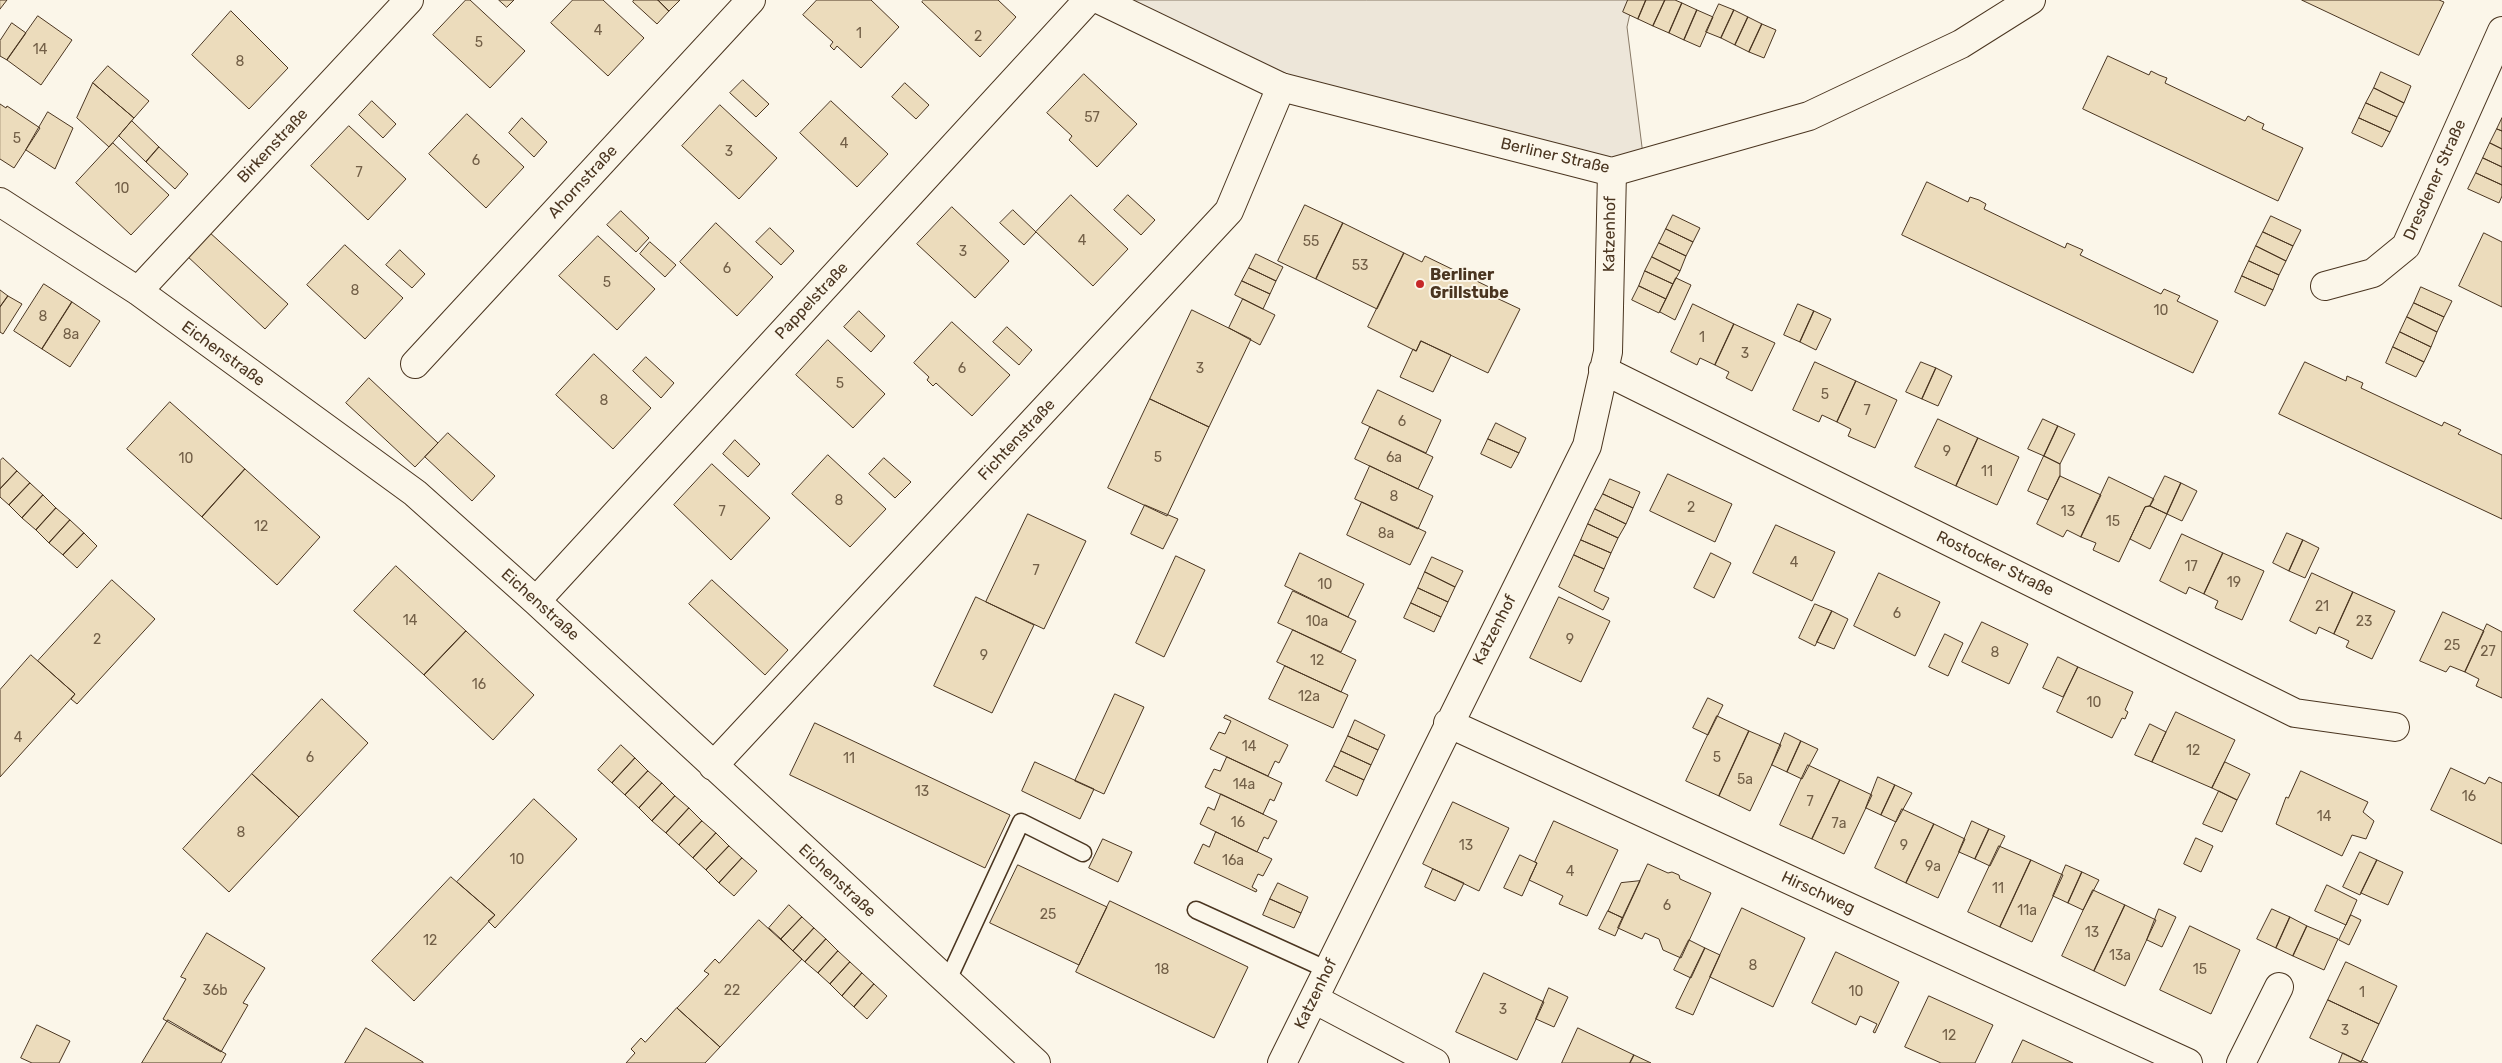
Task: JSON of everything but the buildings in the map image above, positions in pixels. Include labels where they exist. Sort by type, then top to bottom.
[{"type":"street","name":"Birkenstraße","points":[[138,291],[409,0]]},
{"type":"street","name":"Ahornstraße","points":[[415,364],[751,0]]},
{"type":"street","name":"Pappelstraße","points":[[536,601],[1088,0]]},
{"type":"street","name":"Berliner Straße","points":[[1100,0],[1281,87],[1612,172],[1809,116],[1961,44],[2031,0]]},
{"type":"street","name":"Dresdener Straße","points":[[2325,286],[2373,273],[2406,246],[2502,31]]},
{"type":"street","name":"Fichtenstraße","points":[[713,766],[1229,211],[1281,87]]},
{"type":"street","name":"Katzenhof","points":[[1282,1063],[1448,723],[1587,446],[1608,352],[1612,172]]},
{"type":"street","name":"Eichenstraße","points":[[0,202],[138,291],[415,493],[536,601],[1036,1063]]},
{"type":"street","name":"Rostocker Straße","points":[[1603,370],[2294,713],[2395,726]]},
{"type":"street","name":"Hirschweg","points":[[1448,723],[2188,1063]]},
{"type":"street","points":[[2241,1063],[2279,987]]},
{"type":"street","points":[[1314,999],[1435,1063]]},
{"type":"lane","points":[[947,982],[1021,822],[1083,853]]},
{"type":"lane","points":[[1196,910],[1328,970]]},
{"type":"shaded area","points":[[1100,0],[1633,0],[1627,27],[1644,163],[1612,172],[1281,87]]},
{"type":"place","name":"Berliner Grillstube","points":[[1420,284]]}]
